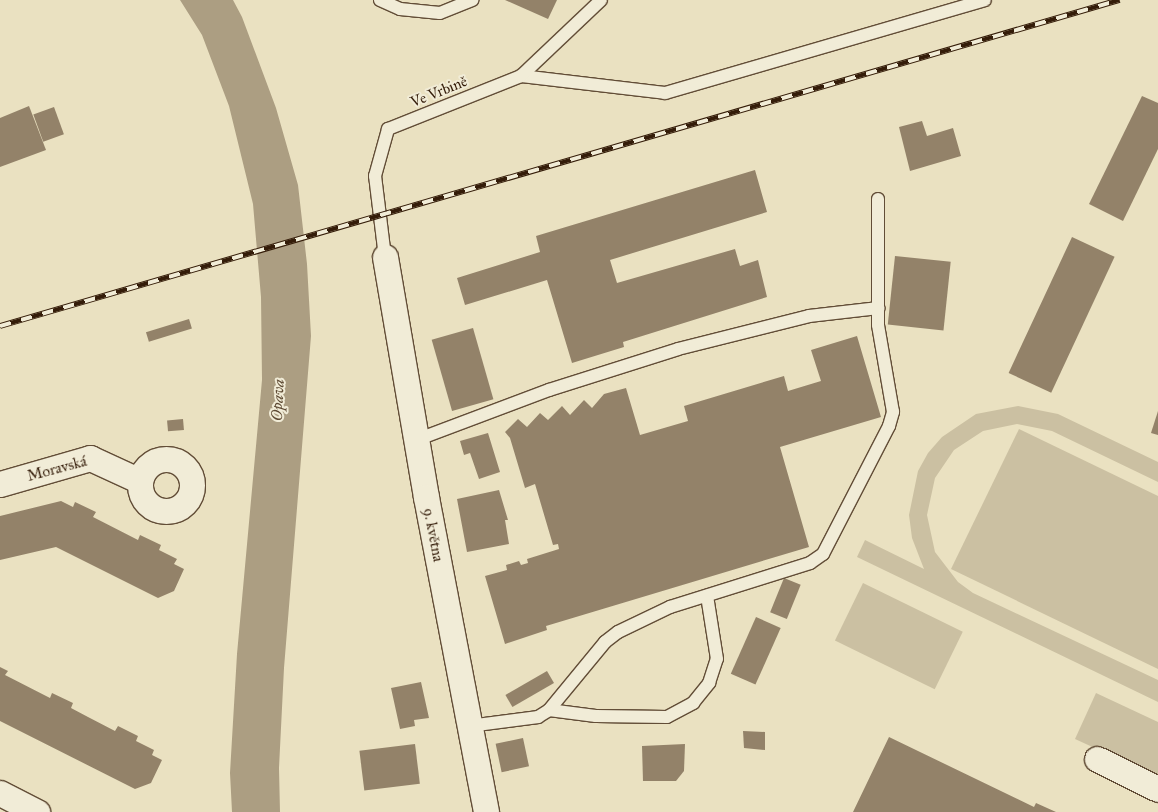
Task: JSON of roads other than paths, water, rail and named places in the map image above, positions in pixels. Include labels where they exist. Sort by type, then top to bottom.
[{"type":"street","name":"9. května","points":[[385,257],[416,440],[486,812]]},
{"type":"street","name":"Moravská","points":[[0,484],[90,458],[140,481]]},
{"type":"street","points":[[1097,759],[1158,789]]},
{"type":"street","points":[[0,793],[37,812]]},
{"type":"lane","points":[[380,0],[400,9],[440,13],[473,0]]},
{"type":"lane","name":"Ve Vrbině","points":[[385,257],[375,176],[388,130],[522,76],[601,0]]},
{"type":"lane","points":[[522,76],[666,92],[985,0]]},
{"type":"lane","points":[[469,726],[538,717],[548,710],[600,649],[618,632],[670,607],[810,563],[822,554],[831,541],[854,489],[889,426],[892,412],[879,308],[878,199]]},
{"type":"lane","points":[[416,440],[549,390],[678,349],[809,316],[879,308]]},
{"type":"lane","points":[[548,710],[596,716],[667,717],[693,703],[709,683],[717,659],[708,596]]},
{"type":"water","name":"Opava","points":[[180,0],[233,0],[242,17],[276,108],[298,185],[307,264],[311,336],[284,668],[279,768],[280,812],[232,812],[230,773],[237,654],[262,380],[261,297],[253,204],[229,106],[202,35]]},
{"type":"railway","points":[[0,326],[1119,0]]}]
